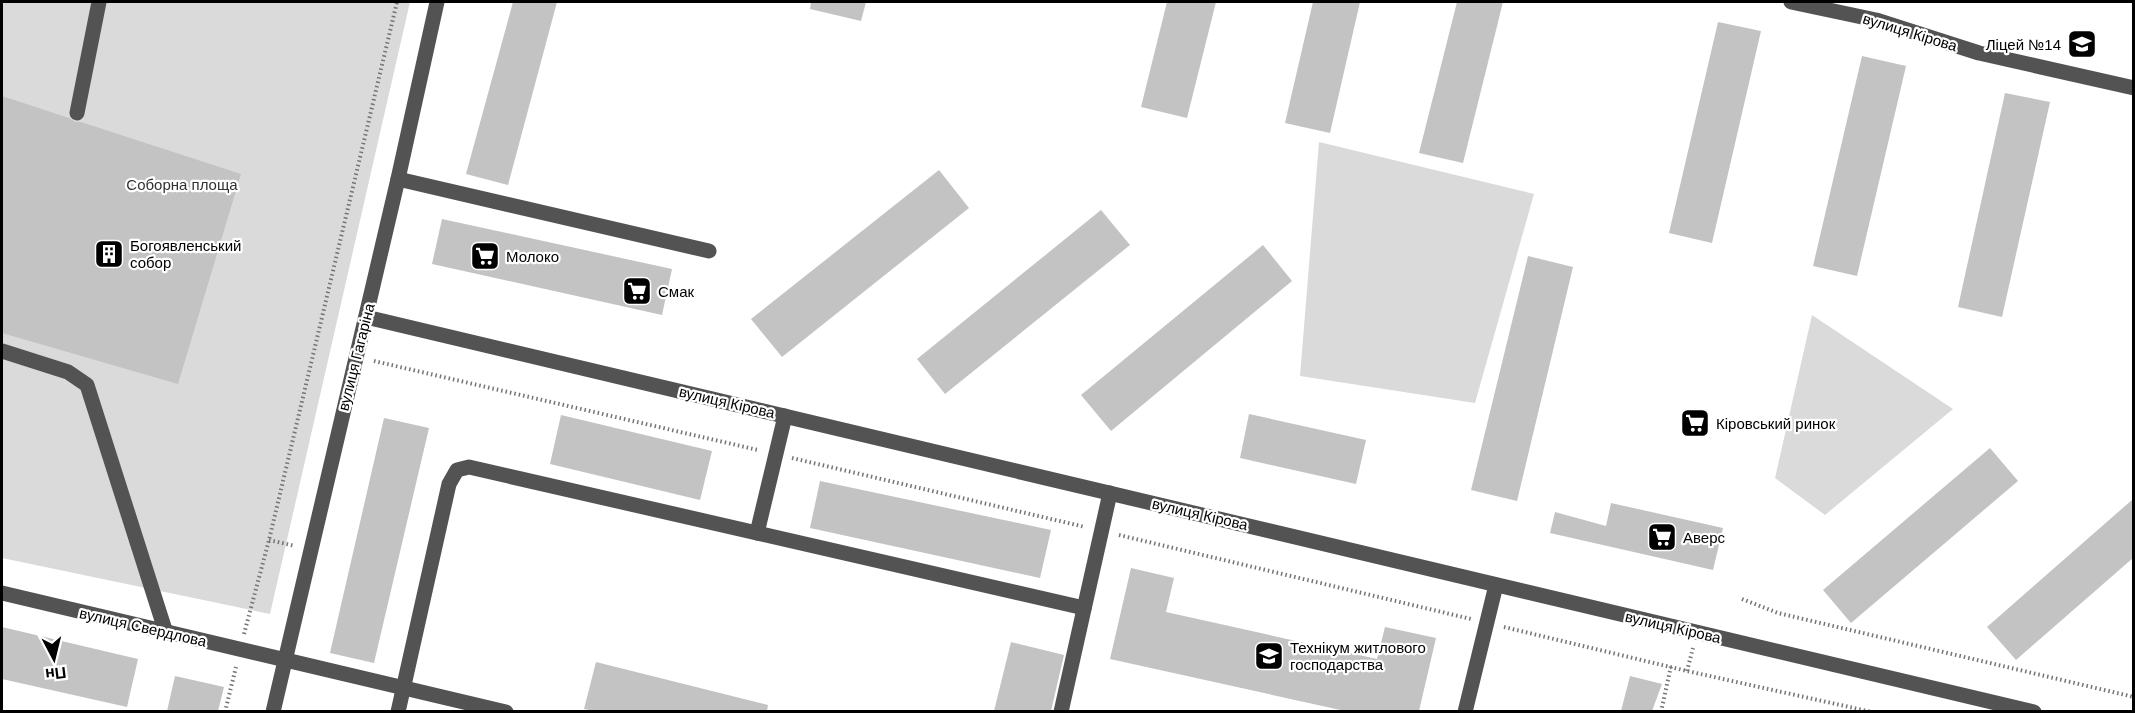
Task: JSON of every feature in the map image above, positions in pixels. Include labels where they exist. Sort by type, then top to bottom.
[{"type":"street","points":[[77,112],[99,2]]},
{"type":"street","name":"вулиця Гагаріна","points":[[273,711],[398,179],[436,2]]},
{"type":"street","name":"вулиця Кірова","points":[[1791,2],[1876,20],[1979,53],[2133,88]]},
{"type":"street","points":[[398,179],[709,251]]},
{"type":"street","name":"вулиця Кірова","points":[[366,317],[2014,709],[2034,711]]},
{"type":"street","points":[[2,351],[68,372],[80,378],[87,385],[166,633]]},
{"type":"street","points":[[757,533],[785,416]]},
{"type":"street","points":[[398,711],[449,484],[457,470],[469,466],[1084,608]]},
{"type":"street","points":[[1061,711],[1110,493]]},
{"type":"street","points":[[1465,711],[1496,585]]},
{"type":"street","name":"вулиця Свердлова","points":[[2,593],[506,711]]},
{"type":"path","points":[[225,711],[269,540],[397,2]]},
{"type":"path","points":[[356,357],[1671,666],[1872,711]]},
{"type":"path","points":[[269,540],[310,549]]},
{"type":"path","points":[[1742,599],[1778,613],[2133,697]]},
{"type":"path","points":[[1661,711],[1671,666]]},
{"type":"green space","name":"Соборна площа","points":[[2,2],[410,2],[270,614],[2,558]]},
{"type":"green space","points":[[1319,142],[1534,194],[1475,403],[1300,376]]},
{"type":"green space","points":[[1812,315],[1953,409],[1825,515],[1775,478]]},
{"type":"building","points":[[513,2],[557,2],[508,185],[466,174]]},
{"type":"building","points":[[811,2],[866,2],[861,21],[810,9]]},
{"type":"building","points":[[1167,2],[1216,2],[1187,118],[1141,107]]},
{"type":"building","points":[[1313,2],[1360,2],[1330,133],[1285,123]]},
{"type":"building","points":[[1457,2],[1503,2],[1463,163],[1419,153]]},
{"type":"building","points":[[1718,22],[1761,31],[1712,243],[1669,233]]},
{"type":"building","points":[[1862,56],[1906,66],[1857,276],[1813,266]]},
{"type":"building","points":[[2005,93],[2050,102],[2002,317],[1958,307]]},
{"type":"building","name":"Богоявленський собор","points":[[2,96],[75,122],[241,174],[178,384],[2,333]]},
{"type":"building","points":[[939,170],[969,208],[782,357],[751,319]]},
{"type":"building","points":[[1101,210],[1130,245],[945,394],[917,359]]},
{"type":"building","points":[[442,219],[672,269],[662,315],[432,264]]},
{"type":"building","points":[[1263,245],[1292,281],[1111,431],[1081,395]]},
{"type":"building","points":[[1528,256],[1573,267],[1517,501],[1471,490]]},
{"type":"building","points":[[1249,414],[1366,440],[1356,484],[1240,458]]},
{"type":"building","points":[[561,415],[712,451],[700,500],[550,464]]},
{"type":"building","points":[[384,418],[429,428],[374,663],[330,653]]},
{"type":"building","points":[[1990,448],[2018,481],[1851,623],[1823,590]]},
{"type":"building","points":[[820,481],[1051,530],[1040,578],[810,528]]},
{"type":"building","points":[[2133,499],[2133,558],[2016,660],[1987,627]]},
{"type":"building","name":"Аверс","points":[[1611,503],[1723,528],[1713,570],[1550,533],[1555,512],[1606,526]]},
{"type":"building","points":[[1131,568],[1174,578],[1166,612],[1377,659],[1385,627],[1436,638],[1419,711],[1345,711],[1110,659]]},
{"type":"building","points":[[2,627],[138,659],[127,707],[2,679]]},
{"type":"building","points":[[1011,642],[1064,655],[1051,711],[994,711]]},
{"type":"building","points":[[596,662],[768,705],[767,711],[594,711],[584,709]]},
{"type":"building","points":[[175,676],[224,687],[218,711],[167,711]]},
{"type":"building","points":[[1630,676],[1662,684],[1652,711],[1621,711]]},
{"type":"place","name":"Ліцей №14","points":[[2082,44]]},
{"type":"place","name":"Богоявленський собор","points":[[109,254]]},
{"type":"place","name":"Молоко","points":[[485,256]]},
{"type":"place","name":"Смак","points":[[637,291]]},
{"type":"place","name":"Кіровський ринок","points":[[1695,423]]},
{"type":"place","name":"Аверс","points":[[1662,537]]},
{"type":"place","name":"Технікум житлового господарства","points":[[1269,656]]}]
